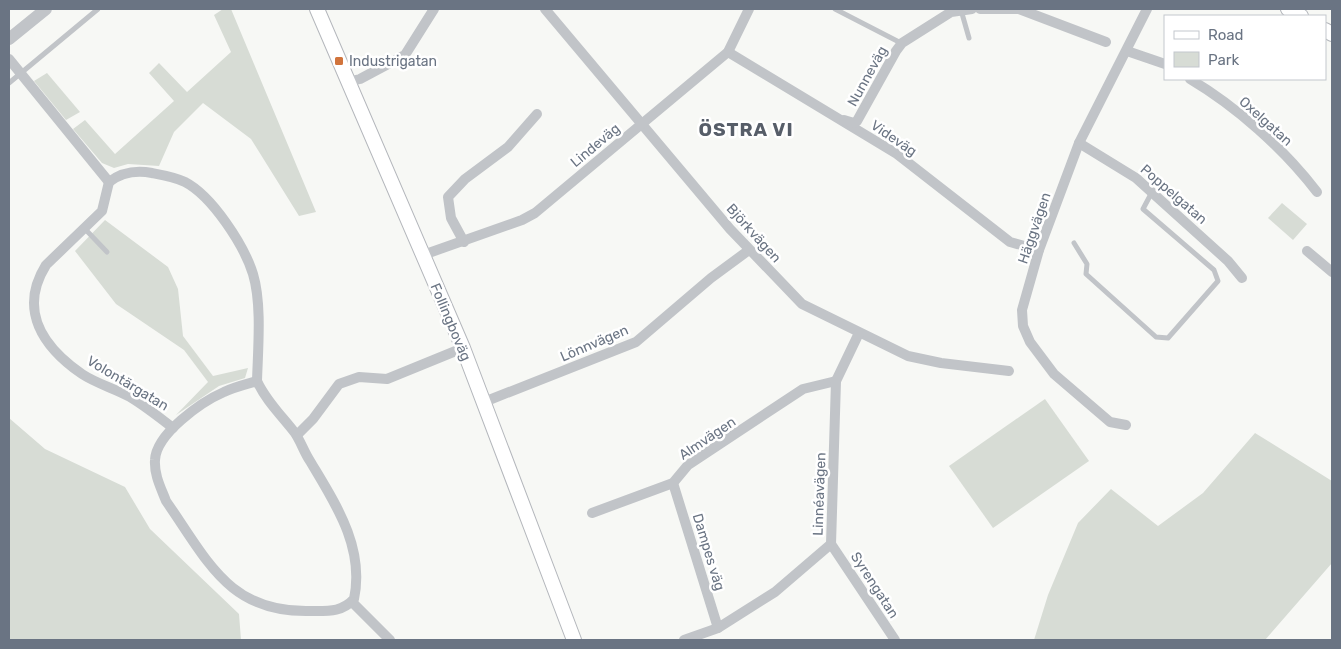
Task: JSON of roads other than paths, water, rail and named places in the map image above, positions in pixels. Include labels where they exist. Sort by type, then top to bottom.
[{"type":"main road","name":"Follingboväg","points":[[317,9],[463,348],[574,640]]},
{"type":"main road","points":[[1288,9],[1299,15]]},
{"type":"street","points":[[9,39],[46,9]]},
{"type":"street","points":[[347,82],[360,79],[404,55],[434,9]]},
{"type":"street","name":"Björkvägen","points":[[545,9],[749,250],[802,304],[908,356],[940,363],[1010,371]]},
{"type":"street","name":"Lindeväg","points":[[423,255],[464,242],[535,213],[728,52],[749,9]]},
{"type":"street","name":"Nunneväg","points":[[838,118],[854,124],[857,121],[896,51],[902,44],[955,10],[972,9]]},
{"type":"street","points":[[980,9],[1019,9],[1106,42]]},
{"type":"street","name":"Häggvägen","points":[[1126,425],[1110,422],[1054,374],[1030,342],[1023,326],[1022,310],[1039,250],[1079,143],[1147,9]]},
{"type":"street","points":[[1126,51],[1164,64]]},
{"type":"street","name":"Videväg","points":[[728,52],[897,154],[1010,242],[1039,250]]},
{"type":"street","points":[[9,59],[109,182],[120,174],[130,172],[162,175],[186,183],[201,192],[221,217],[240,246],[253,274],[257,299],[257,381],[269,402],[297,435],[338,508],[350,538],[357,571],[357,586],[352,602],[390,640]]},
{"type":"street","name":"Oxelgatan","points":[[1192,80],[1212,92],[1256,130],[1293,164],[1317,192]]},
{"type":"street","points":[[464,242],[451,218],[448,197],[465,179],[508,146],[537,114]]},
{"type":"street","name":"Poppelgatan","points":[[1079,143],[1136,178],[1228,261],[1242,278]]},
{"type":"street","name":"Volontärgatan","points":[[109,182],[102,211],[46,265],[39,276],[35,288],[36,321],[43,337],[82,374],[152,410],[173,428],[163,438],[155,458],[158,479],[166,501],[223,580],[247,600],[276,609],[339,610],[352,602]]},
{"type":"street","name":"Lönnvägen","points":[[484,402],[636,342],[711,278],[749,250]]},
{"type":"street","points":[[1307,251],[1332,272]]},
{"type":"street","name":"Linnéavägen","points":[[684,640],[718,628],[775,592],[831,544],[836,381],[859,333]]},
{"type":"street","points":[[297,435],[313,419],[339,384],[360,377],[388,379],[463,348]]},
{"type":"street","points":[[173,428],[224,392],[257,381]]},
{"type":"street","name":"Almvägen","points":[[673,484],[688,465],[803,389],[836,381]]},
{"type":"street","points":[[592,512],[673,484]]},
{"type":"street","name":"Dampes väg","points":[[673,484],[718,628]]},
{"type":"street","name":"Syrengatan","points":[[831,544],[895,640]]},
{"type":"lane","points":[[9,83],[98,9]]},
{"type":"lane","points":[[835,9],[902,44]]},
{"type":"lane","points":[[955,10],[969,38]]},
{"type":"lane","points":[[1074,243],[1087,264],[1086,274],[1156,337],[1168,338],[1218,281],[1214,270],[1143,208],[1152,192]]},
{"type":"lane","points":[[84,229],[107,252]]},
{"type":"place","name":"Industrigatan","points":[[339,61]]},
{"type":"district","name":"ÖSTRA VI","points":[[746,129]]}]
